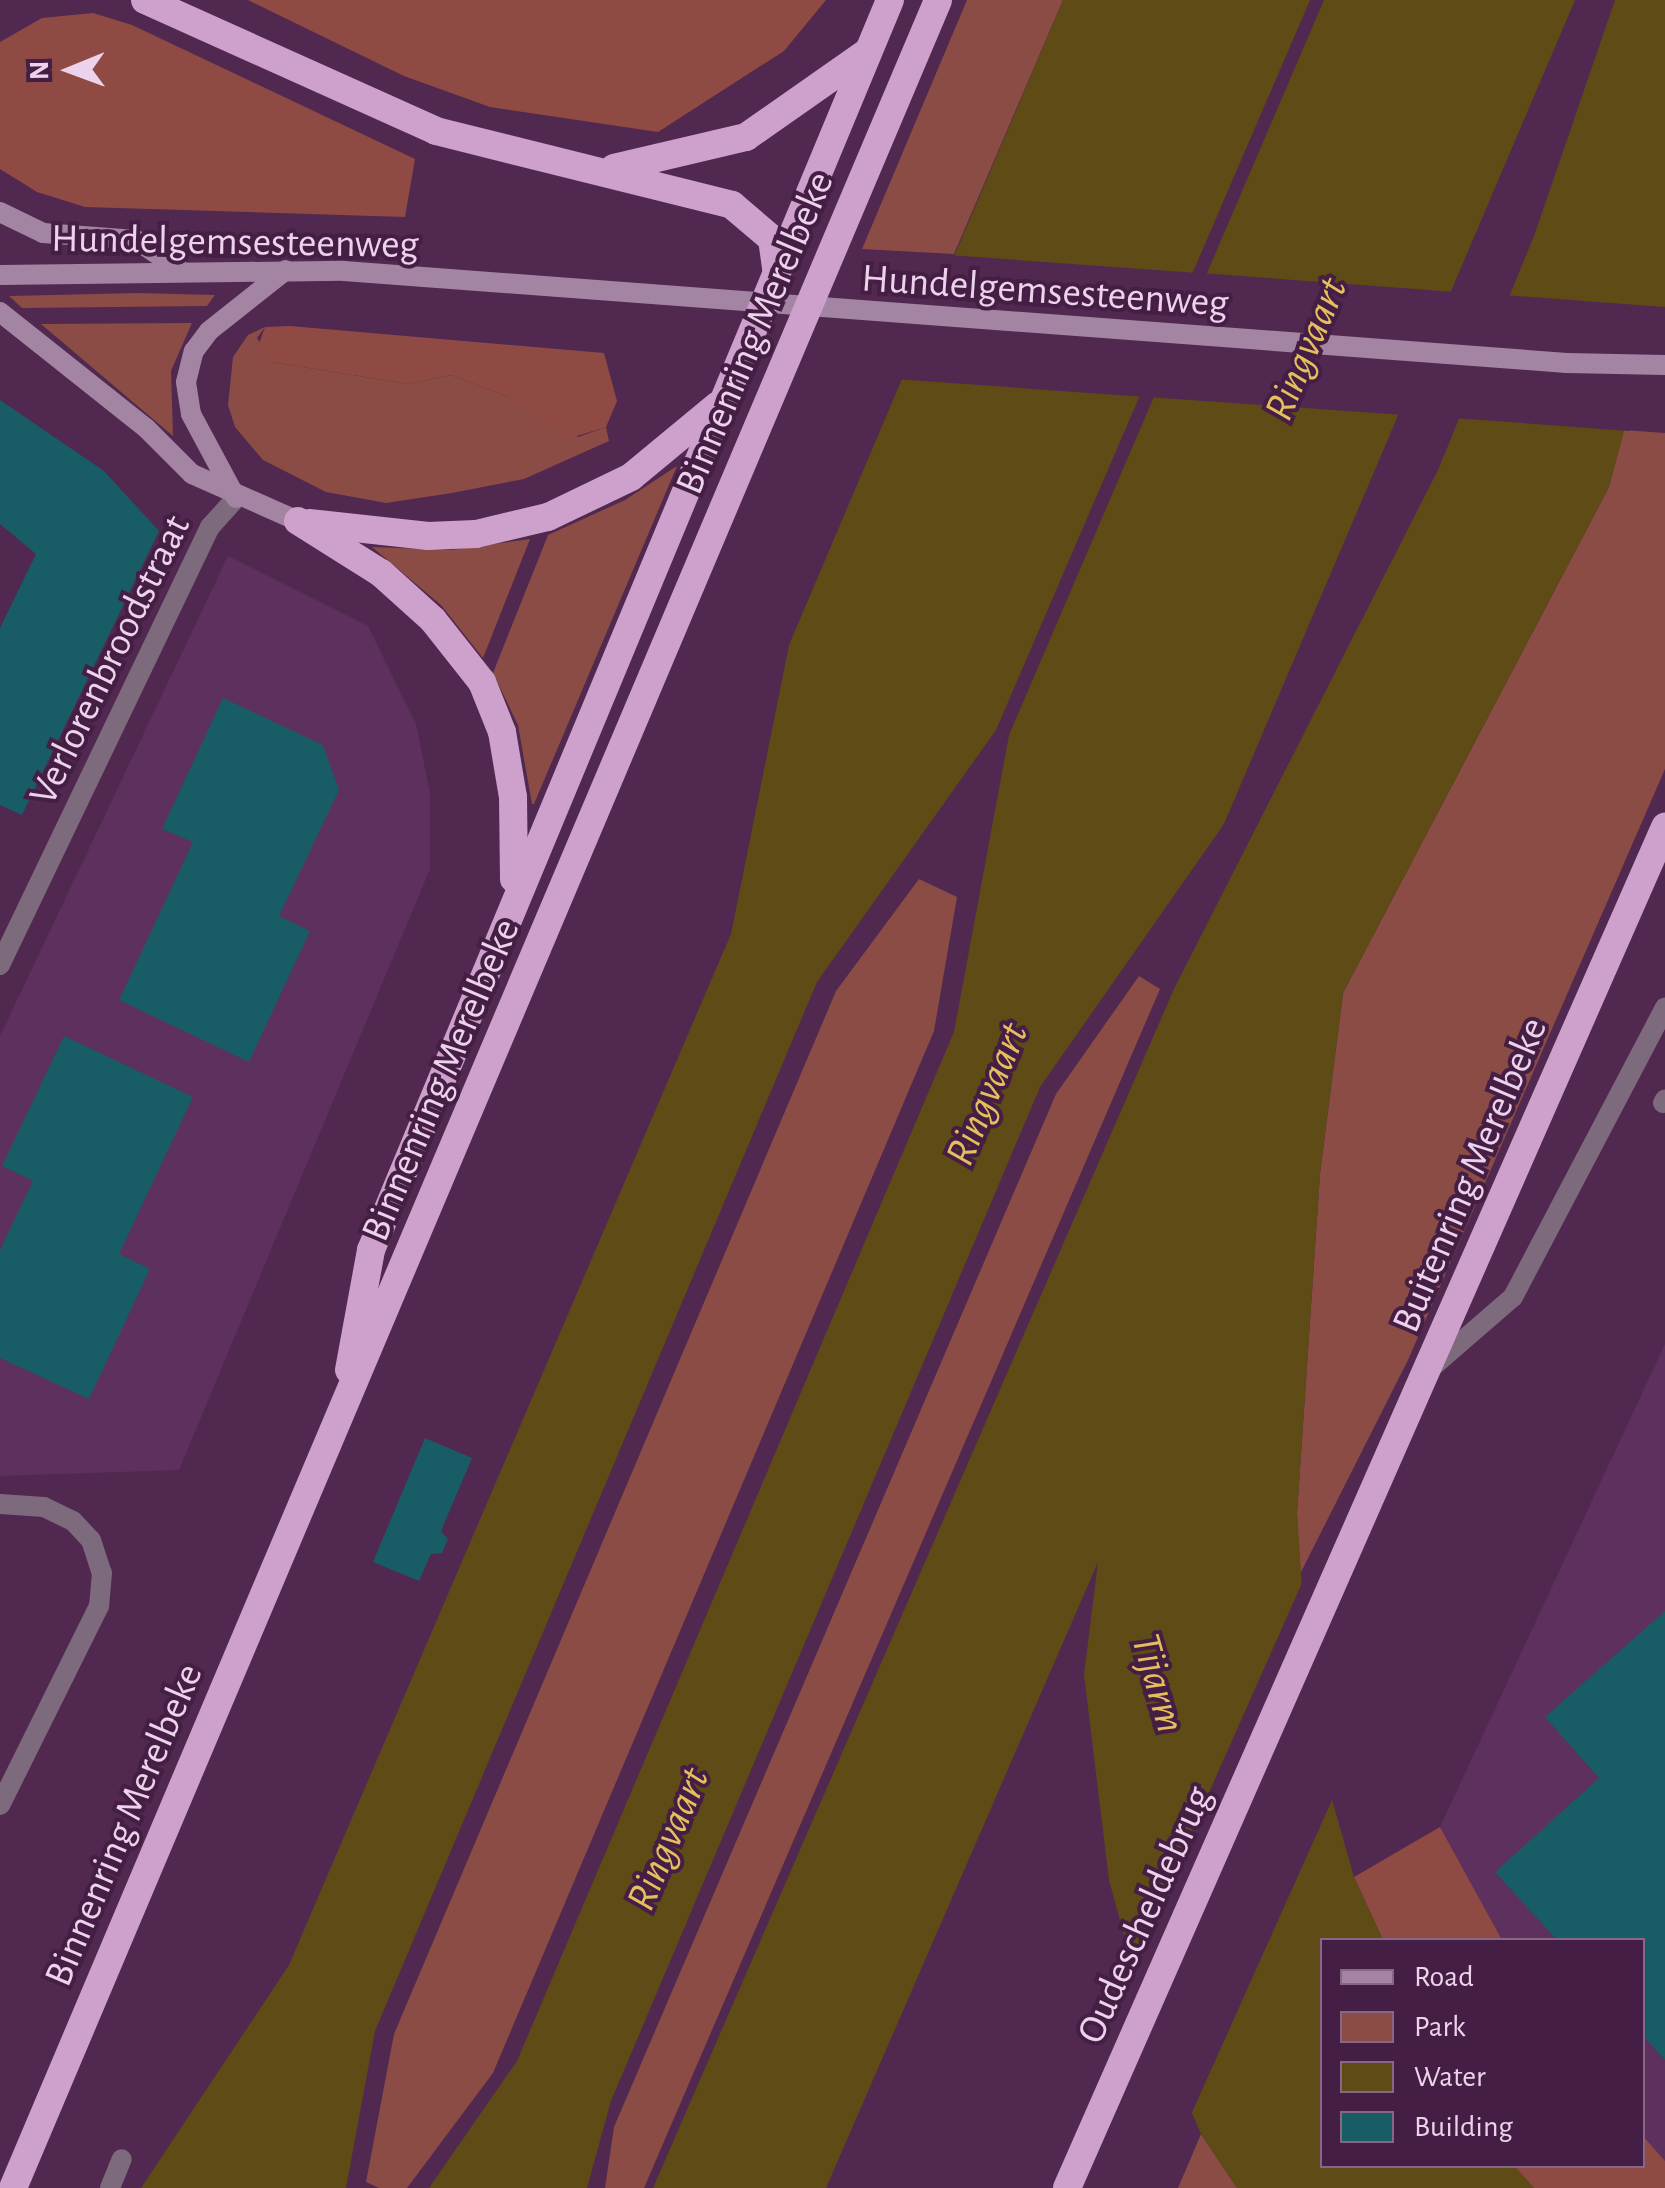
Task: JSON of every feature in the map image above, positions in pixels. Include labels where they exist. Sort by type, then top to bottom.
[{"type":"highway","points":[[145,0],[436,131],[608,168],[732,205],[772,238],[776,271]]},
{"type":"highway","points":[[339,1425],[372,1250],[514,895],[890,0]]},
{"type":"highway","name":"Binnenring Merelbeke","points":[[12,2188],[339,1425],[938,0]]},
{"type":"highway","points":[[608,168],[746,137],[867,52]]},
{"type":"highway","points":[[298,521],[428,536],[476,534],[548,517],[631,477],[722,402]]},
{"type":"highway","points":[[298,521],[381,573],[433,620],[482,682],[502,732],[513,797],[514,895]]},
{"type":"highway","name":"Buitenring Merelbeke","points":[[1348,1555],[1665,827]]},
{"type":"highway","name":"Oudescheldebrug","points":[[1067,2188],[1348,1555]]},
{"type":"main road","points":[[0,212],[42,233],[136,240],[179,269]]},
{"type":"main road","points":[[236,498],[191,414],[186,382],[194,351],[209,330],[286,270]]},
{"type":"main road","name":"Hundelgemsesteenweg","points":[[0,274],[286,270],[1665,365]]},
{"type":"main road","points":[[0,312],[146,428],[192,474],[236,498],[298,521]]},
{"type":"street","name":"Verlorenbroodstraat","points":[[0,965],[210,527],[236,498]]},
{"type":"street","points":[[1430,1370],[1513,1297],[1665,1008]]},
{"type":"street","points":[[0,1504],[44,1507],[73,1520],[91,1540],[102,1573],[99,1606],[0,1805]]},
{"type":"street","points":[[110,2188],[122,2158]]},
{"type":"shaded area","points":[[248,0],[826,0],[784,51],[658,132],[490,107],[404,76]]},
{"type":"shaded area","points":[[93,13],[132,25],[415,159],[405,217],[85,207],[37,192],[0,169],[0,42],[42,18]]},
{"type":"shaded area","points":[[265,327],[604,353],[617,401],[606,427],[567,439],[509,397],[451,375],[408,384],[272,362],[257,349]]},
{"type":"shaded area","points":[[228,556],[368,626],[416,724],[430,793],[430,869],[179,1470],[0,1476],[0,1036]]},
{"type":"shaded area","points":[[1665,1344],[1665,2161],[1645,2138],[1645,1938],[1501,1938],[1440,1827]]},
{"type":"shaded area","points":[[1440,1827],[1501,1938],[1382,1938],[1354,1877]]},
{"type":"shaded area","points":[[1645,2138],[1665,2161],[1665,2188],[1534,2188],[1516,2168],[1645,2168]]},
{"type":"green space","points":[[967,0],[1063,0],[954,254],[862,249]]},
{"type":"green space","points":[[215,295],[207,306],[22,308],[9,296]]},
{"type":"green space","points":[[192,323],[171,371],[173,436],[41,324]]},
{"type":"green space","points":[[265,327],[257,338],[272,362],[408,384],[451,375],[509,397],[578,437],[606,427],[609,441],[524,479],[452,493],[386,503],[326,492],[263,460],[235,427],[228,405],[233,357],[248,335]]},
{"type":"green space","points":[[1624,430],[1665,433],[1665,769],[1408,1360],[1300,1574],[1297,1513],[1320,1174],[1343,993],[1609,487]]},
{"type":"green space","points":[[677,466],[532,804],[518,725],[493,673],[548,535],[625,500]]},
{"type":"green space","points":[[530,539],[483,658],[441,605],[372,547],[451,550]]},
{"type":"green space","points":[[919,879],[957,897],[934,1031],[493,2073],[407,2188],[379,2188],[366,2182],[394,2034],[836,991]]},
{"type":"green space","points":[[1139,976],[1160,989],[644,2188],[605,2188],[614,2127],[1056,1094]]},
{"type":"green space","points":[[1201,2134],[1237,2188],[1178,2188]]},
{"type":"water","points":[[1063,0],[1310,0],[996,730],[817,982],[375,2031],[346,2188],[141,2188],[289,1965],[731,934],[789,645]]},
{"type":"water","name":"Ringvaart","points":[[1324,0],[1575,0],[1224,824],[1040,1087],[611,2101],[587,2188],[429,2188],[517,2061],[954,1032],[1009,735]]},
{"type":"water","name":"Tijarm","points":[[1615,0],[1665,0],[1665,328],[1632,401],[1609,487],[1343,993],[1320,1174],[1297,1513],[1305,1629],[1331,1796],[1354,1877],[1382,1938],[1320,1938],[1320,2168],[1516,2168],[1534,2188],[1237,2188],[1201,2134],[1137,1984],[1109,1880],[1084,1675],[1098,1562],[826,2188],[653,2188],[1174,989],[1438,470],[1534,236]]},
{"type":"pier","points":[[948,255],[1198,273],[1145,397],[895,379]]},
{"type":"pier","points":[[1201,273],[1456,292],[1404,415],[1148,397]]},
{"type":"pier","points":[[1504,295],[1665,307],[1665,340],[1629,431],[1454,418]]},
{"type":"pier","points":[[1305,1576],[1336,1791],[1189,2119],[1129,1973]]},
{"type":"building","points":[[0,400],[104,471],[159,531],[22,815],[0,805],[0,628],[36,554],[0,524]]},
{"type":"building","points":[[223,698],[323,745],[339,790],[279,916],[310,931],[249,1062],[119,1000],[193,842],[162,829]]},
{"type":"building","points":[[64,1036],[193,1097],[119,1254],[150,1269],[89,1399],[0,1358],[0,1250],[33,1181],[2,1166]]},
{"type":"building","points":[[425,1438],[472,1458],[441,1531],[448,1539],[442,1553],[431,1554],[419,1581],[373,1562]]},
{"type":"building","points":[[1665,1611],[1665,2060],[1645,2038],[1645,1938],[1555,1938],[1495,1872],[1599,1778],[1545,1717]]}]
